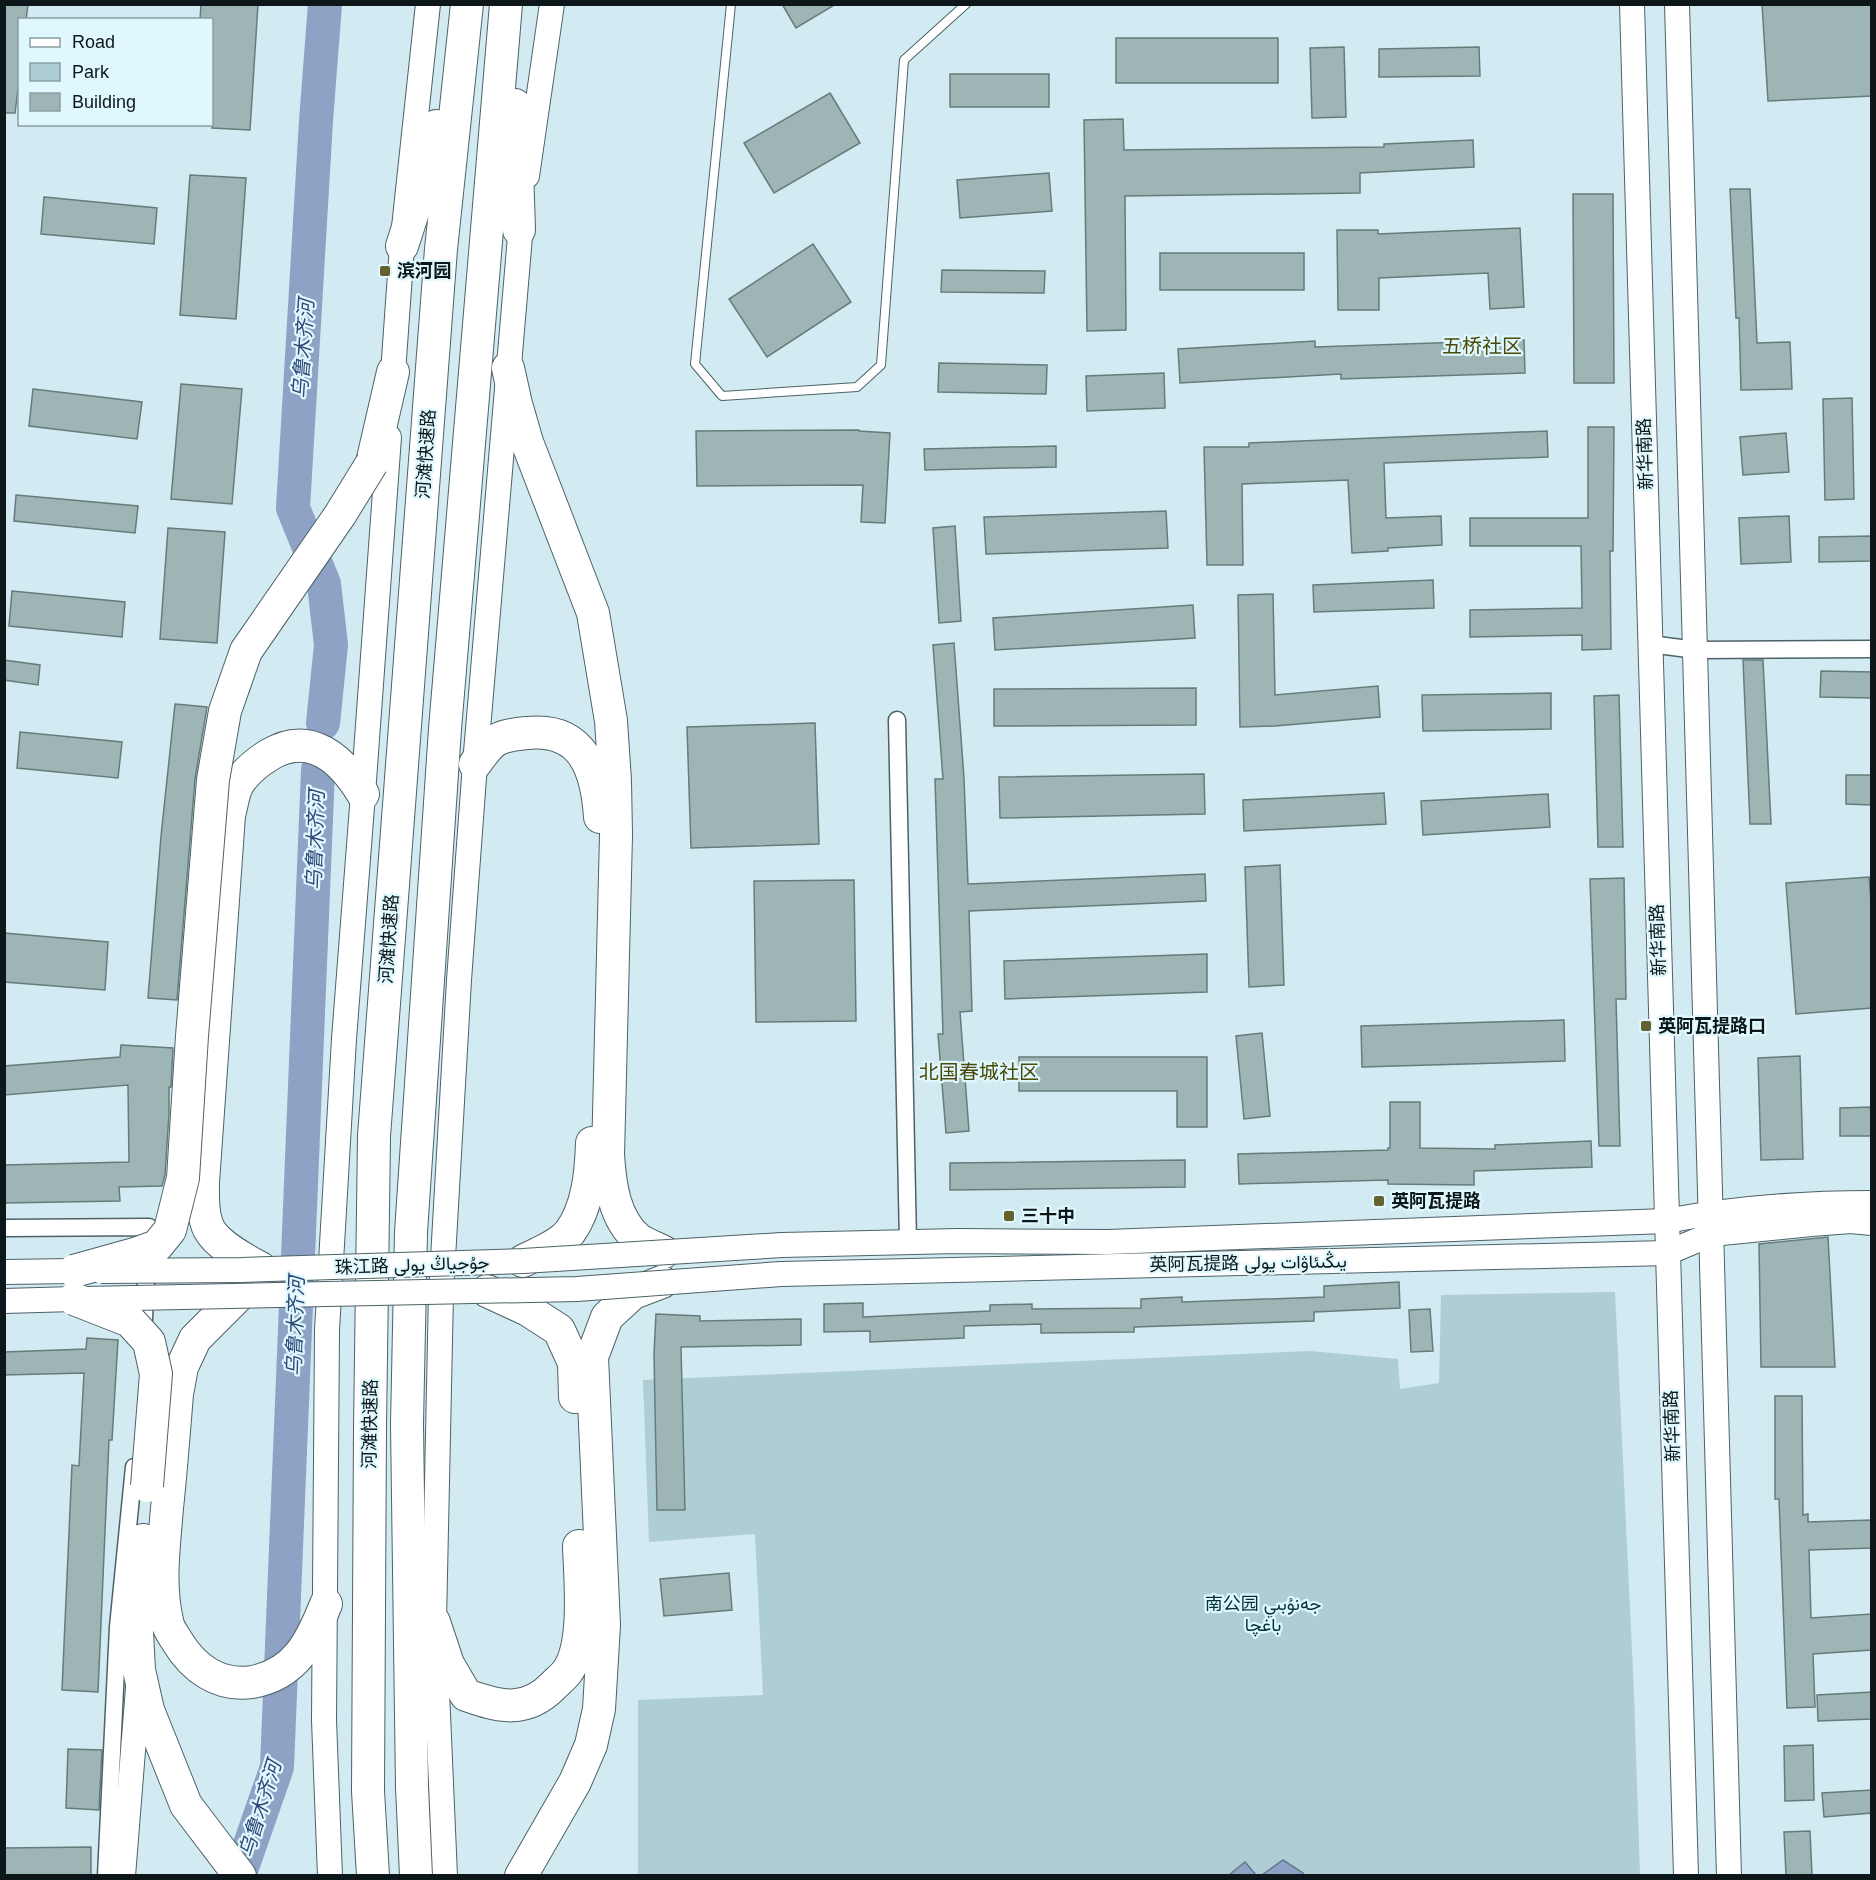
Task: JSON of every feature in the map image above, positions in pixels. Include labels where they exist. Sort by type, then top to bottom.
[{"type":"highway","points":[[402,246],[427,169],[462,4]]},
{"type":"highway","name":"河滩快速路","points":[[373,1875],[368,1780],[374,1136],[441,249],[467,4]]},
{"type":"highway","name":"河滩快速路","points":[[416,1875],[412,1787],[407,1424],[411,1232],[446,717],[506,4]]},
{"type":"highway","points":[[511,4],[519,230]]},
{"type":"highway","points":[[508,368],[528,442],[593,613],[611,721],[615,781],[608,835],[591,1173],[582,1208],[569,1233],[523,1261]]},
{"type":"highway","points":[[74,1285],[135,1254],[157,1246],[170,1230],[183,1178],[213,780],[225,711],[246,651],[340,515],[372,463],[393,372]]},
{"type":"highway","points":[[434,1622],[448,1664],[466,1695],[491,1703],[520,1706],[543,1696],[568,1671],[577,1646],[581,1614],[591,1594],[592,1357],[607,1317],[663,1267],[624,1223],[609,1182],[608,835],[593,774],[584,756],[574,744],[559,735],[539,732],[507,735],[489,744],[475,764]]},
{"type":"highway","points":[[262,1269],[229,1250],[209,1230],[204,1212],[202,1182],[229,815],[237,786],[246,772],[278,750],[296,746],[309,746],[341,764],[352,776],[363,795]]},
{"type":"highway","points":[[74,1285],[130,1321],[149,1342],[156,1374],[161,1575],[168,1627],[186,1657],[211,1676],[231,1682],[268,1679],[298,1658],[315,1632],[326,1604]]},
{"type":"highway","points":[[487,1292],[528,1310],[559,1330],[574,1363],[578,1458],[591,1594],[604,1625],[599,1709],[591,1745],[575,1782],[521,1875]]},
{"type":"highway","points":[[238,1296],[195,1339],[182,1367],[158,1490],[137,1632],[139,1671],[148,1710],[186,1805],[240,1875]]},
{"type":"street","points":[[330,1875],[324,1720],[327,1330],[344,1039],[402,246],[428,4]]},
{"type":"street","points":[[445,1875],[434,1622],[441,1293],[459,980],[519,230],[552,4]]},
{"type":"street","name":"新华南路","points":[[1632,4],[1686,1875]]},
{"type":"street","points":[[1677,4],[1729,1875]]},
{"type":"street","points":[[1650,644],[1696,650],[1872,649]]},
{"type":"street","points":[[897,720],[908,1242]]},
{"type":"street","points":[[1711,1223],[1807,1203],[1872,1203]]},
{"type":"street","name":"英阿瓦提路 يىڭىئاۋات يولى","points":[[782,1245],[958,1241],[1108,1242],[1666,1221],[1711,1223]]},
{"type":"street","points":[[1711,1223],[1872,1222]]},
{"type":"street","name":"英阿瓦提路 يىڭىئاۋات يولى","points":[[781,1274],[1667,1253],[1711,1223]]},
{"type":"street","points":[[4,1228],[149,1227],[136,1444],[118,1627],[106,1875]]},
{"type":"street","name":"珠江路 جۇجياڭ يولى","points":[[4,1272],[74,1285],[238,1296],[577,1289],[663,1267],[782,1245]]},
{"type":"street","name":"珠江路 جۇجياڭ يولى","points":[[4,1300],[74,1285],[262,1269],[523,1261],[781,1274]]},
{"type":"street","points":[[123,1875],[139,1671]]},
{"type":"lane","points":[[730,4],[695,364],[722,396],[857,387],[881,365],[904,60],[966,4]]},
{"type":"green space","name":"南公园 جەنۇبىي باغچا","points":[[1615,1292],[1634,1693],[1640,1875],[638,1875],[638,1700],[763,1695],[755,1534],[649,1542],[643,1380],[1310,1351],[1398,1359],[1400,1389],[1439,1383],[1441,1295]]},
{"type":"water","points":[[1283,1860],[1304,1875],[1262,1875]]},
{"type":"water","points":[[1245,1862],[1256,1875],[1229,1875]]},
{"type":"building","points":[[4,4],[28,4],[26,18],[18,18],[18,89],[15,113],[4,113]]},
{"type":"building","points":[[201,4],[258,4],[250,130],[212,128],[213,18],[200,18]]},
{"type":"building","points":[[782,4],[836,4],[796,28]]},
{"type":"building","points":[[1762,4],[1872,4],[1872,96],[1768,101]]},
{"type":"building","points":[[1116,38],[1278,38],[1278,83],[1116,83]]},
{"type":"building","points":[[1344,47],[1346,117],[1312,118],[1310,48]]},
{"type":"building","points":[[1479,47],[1480,76],[1379,77],[1379,49]]},
{"type":"building","points":[[950,74],[1049,74],[1049,107],[950,107]]},
{"type":"building","points":[[830,93],[860,143],[774,193],[744,143]]},
{"type":"building","points":[[1123,119],[1124,150],[1384,147],[1384,144],[1473,140],[1474,167],[1360,173],[1360,193],[1125,196],[1126,330],[1087,331],[1084,120]]},
{"type":"building","points":[[1049,173],[1052,211],[960,218],[957,180]]},
{"type":"building","points":[[190,175],[246,178],[236,319],[180,315]]},
{"type":"building","points":[[1730,189],[1750,189],[1757,343],[1790,342],[1792,389],[1741,390],[1739,318],[1736,318]]},
{"type":"building","points":[[1573,194],[1613,194],[1614,383],[1574,383]]},
{"type":"building","points":[[44,197],[157,208],[154,244],[41,234]]},
{"type":"building","points":[[1520,228],[1524,307],[1490,309],[1488,273],[1379,278],[1379,310],[1338,310],[1337,230],[1378,230],[1378,234]]},
{"type":"building","points":[[813,244],[851,302],[767,357],[729,299]]},
{"type":"building","points":[[1160,253],[1304,253],[1304,290],[1160,290]]},
{"type":"building","points":[[942,270],[1045,271],[1044,293],[941,292]]},
{"type":"building","points":[[1524,340],[1525,373],[1341,379],[1341,374],[1180,383],[1178,349],[1315,341],[1315,347]]},
{"type":"building","points":[[939,363],[1047,365],[1046,394],[938,392]]},
{"type":"building","points":[[1164,373],[1165,408],[1087,411],[1086,376]]},
{"type":"building","points":[[181,384],[242,389],[232,504],[171,499]]},
{"type":"building","points":[[33,389],[142,402],[137,439],[29,426]]},
{"type":"building","points":[[1852,398],[1854,499],[1825,500],[1823,399]]},
{"type":"building","points":[[1588,427],[1614,427],[1613,551],[1610,551],[1611,649],[1582,650],[1582,635],[1470,637],[1470,610],[1582,608],[1581,546],[1470,546],[1470,518],[1588,518]]},
{"type":"building","points":[[859,430],[890,433],[885,523],[861,522],[863,485],[697,486],[696,431]]},
{"type":"building","points":[[1547,431],[1548,457],[1384,463],[1386,518],[1441,516],[1442,545],[1352,553],[1348,480],[1242,484],[1243,565],[1207,565],[1204,447],[1249,447],[1249,443]]},
{"type":"building","points":[[1786,433],[1789,472],[1743,475],[1740,437]]},
{"type":"building","points":[[1056,446],[1056,467],[925,470],[924,449]]},
{"type":"building","points":[[16,495],[138,506],[135,533],[14,521]]},
{"type":"building","points":[[1166,511],[1168,548],[986,554],[984,517]]},
{"type":"building","points":[[1789,516],[1791,562],[1741,564],[1739,518]]},
{"type":"building","points":[[955,526],[961,621],[939,623],[933,528]]},
{"type":"building","points":[[168,528],[225,532],[217,643],[160,639]]},
{"type":"building","points":[[1872,536],[1872,561],[1819,562],[1819,537]]},
{"type":"building","points":[[1433,580],[1434,608],[1314,612],[1313,585]]},
{"type":"building","points":[[12,591],[125,602],[122,637],[9,626]]},
{"type":"building","points":[[1273,594],[1275,695],[1378,686],[1380,717],[1240,727],[1238,595]]},
{"type":"building","points":[[1193,605],[1195,638],[995,650],[993,618]]},
{"type":"building","points":[[954,643],[964,778],[968,884],[1205,874],[1206,901],[969,911],[972,1011],[960,1012],[969,1131],[946,1133],[938,1034],[943,1034],[935,779],[943,779],[933,645]]},
{"type":"building","points":[[4,660],[40,665],[38,685],[4,680]]},
{"type":"building","points":[[1743,660],[1763,660],[1771,824],[1750,824]]},
{"type":"building","points":[[1821,671],[1872,672],[1872,698],[1820,697]]},
{"type":"building","points":[[1196,688],[1196,725],[994,726],[994,689]]},
{"type":"building","points":[[1551,693],[1551,729],[1423,731],[1422,695]]},
{"type":"building","points":[[1619,695],[1623,847],[1598,847],[1594,696]]},
{"type":"building","points":[[175,704],[207,707],[195,779],[177,1000],[148,998],[161,836]]},
{"type":"building","points":[[815,723],[819,844],[691,848],[687,727]]},
{"type":"building","points":[[20,732],[122,742],[118,778],[17,768]]},
{"type":"building","points":[[1204,774],[1205,814],[1000,818],[999,777]]},
{"type":"building","points":[[1846,775],[1872,775],[1872,805],[1846,804]]},
{"type":"building","points":[[1384,793],[1386,824],[1244,831],[1243,800]]},
{"type":"building","points":[[1548,794],[1550,827],[1423,835],[1421,801]]},
{"type":"building","points":[[1280,865],[1284,985],[1249,987],[1245,867]]},
{"type":"building","points":[[1869,877],[1872,914],[1872,1008],[1796,1014],[1786,883]]},
{"type":"building","points":[[1624,878],[1626,999],[1616,999],[1620,1146],[1599,1146],[1590,879]]},
{"type":"building","points":[[854,880],[856,1021],[756,1022],[754,881]]},
{"type":"building","points":[[4,933],[108,942],[105,990],[4,982]]},
{"type":"building","points":[[1207,954],[1207,992],[1005,999],[1004,961]]},
{"type":"building","points":[[1564,1020],[1565,1061],[1362,1067],[1361,1026]]},
{"type":"building","points":[[1262,1033],[1270,1116],[1244,1119],[1236,1036]]},
{"type":"building","points":[[121,1045],[173,1048],[165,1175],[162,1186],[119,1187],[120,1201],[4,1203],[4,1165],[129,1162],[128,1085],[4,1095],[4,1066],[120,1057]]},
{"type":"building","points":[[1800,1056],[1803,1159],[1761,1160],[1758,1058]]},
{"type":"building","points":[[1019,1057],[1207,1057],[1207,1127],[1177,1127],[1177,1091],[1019,1091]]},
{"type":"building","points":[[1390,1102],[1420,1102],[1420,1148],[1495,1149],[1495,1145],[1591,1141],[1592,1167],[1474,1171],[1474,1185],[1388,1184],[1388,1180],[1239,1184],[1238,1154],[1388,1150],[1390,1148]]},
{"type":"building","points":[[1872,1107],[1872,1136],[1840,1136],[1840,1108]]},
{"type":"building","points":[[1185,1160],[1185,1187],[950,1190],[950,1163]]},
{"type":"building","points":[[1828,1237],[1835,1367],[1761,1367],[1759,1244]]},
{"type":"building","points":[[1399,1282],[1400,1308],[1314,1312],[1314,1321],[1134,1327],[1134,1332],[1041,1333],[1041,1324],[964,1326],[964,1338],[870,1342],[870,1331],[824,1332],[824,1304],[863,1303],[863,1317],[990,1311],[990,1305],[1032,1304],[1032,1309],[1141,1308],[1141,1299],[1182,1297],[1182,1302],[1324,1297],[1324,1286]]},
{"type":"building","points":[[1430,1309],[1433,1351],[1411,1352],[1409,1310]]},
{"type":"building","points":[[656,1314],[700,1316],[700,1321],[801,1319],[801,1345],[681,1347],[685,1510],[657,1510],[654,1354]]},
{"type":"building","points":[[87,1338],[118,1340],[112,1440],[109,1440],[98,1692],[62,1690],[72,1465],[79,1466],[84,1373],[4,1375],[4,1352],[86,1349]]},
{"type":"building","points":[[1775,1396],[1802,1396],[1803,1515],[1808,1514],[1808,1522],[1872,1520],[1872,1548],[1809,1550],[1811,1618],[1872,1614],[1872,1650],[1813,1654],[1815,1707],[1787,1708],[1779,1499],[1775,1499]]},
{"type":"building","points":[[729,1573],[732,1610],[664,1616],[660,1579]]},
{"type":"building","points":[[1872,1692],[1872,1719],[1818,1721],[1817,1695]]},
{"type":"building","points":[[1813,1745],[1814,1800],[1785,1801],[1784,1746]]},
{"type":"building","points":[[68,1749],[102,1750],[99,1810],[66,1808]]},
{"type":"building","points":[[1872,1790],[1872,1813],[1824,1817],[1822,1793]]},
{"type":"building","points":[[1810,1831],[1812,1875],[1786,1875],[1784,1832]]},
{"type":"building","points":[[91,1847],[91,1875],[4,1875],[4,1848]]},
{"type":"waterway","name":"乌鲁木齐河","points":[[323,723],[331,645],[324,584],[293,508],[325,4]]},
{"type":"waterway","name":"乌鲁木齐河","points":[[239,1876],[277,1767],[318,770]]},
{"type":"place","name":"滨河园","points":[[385,271]]},
{"type":"place","name":"英阿瓦提路口","points":[[1646,1026]]},
{"type":"place","name":"英阿瓦提路","points":[[1379,1201]]},
{"type":"place","name":"三十中","points":[[1009,1216]]},
{"type":"district","name":"五桥社区","points":[[1482,346]]},
{"type":"district","name":"北国春城社区","points":[[979,1072]]}]
